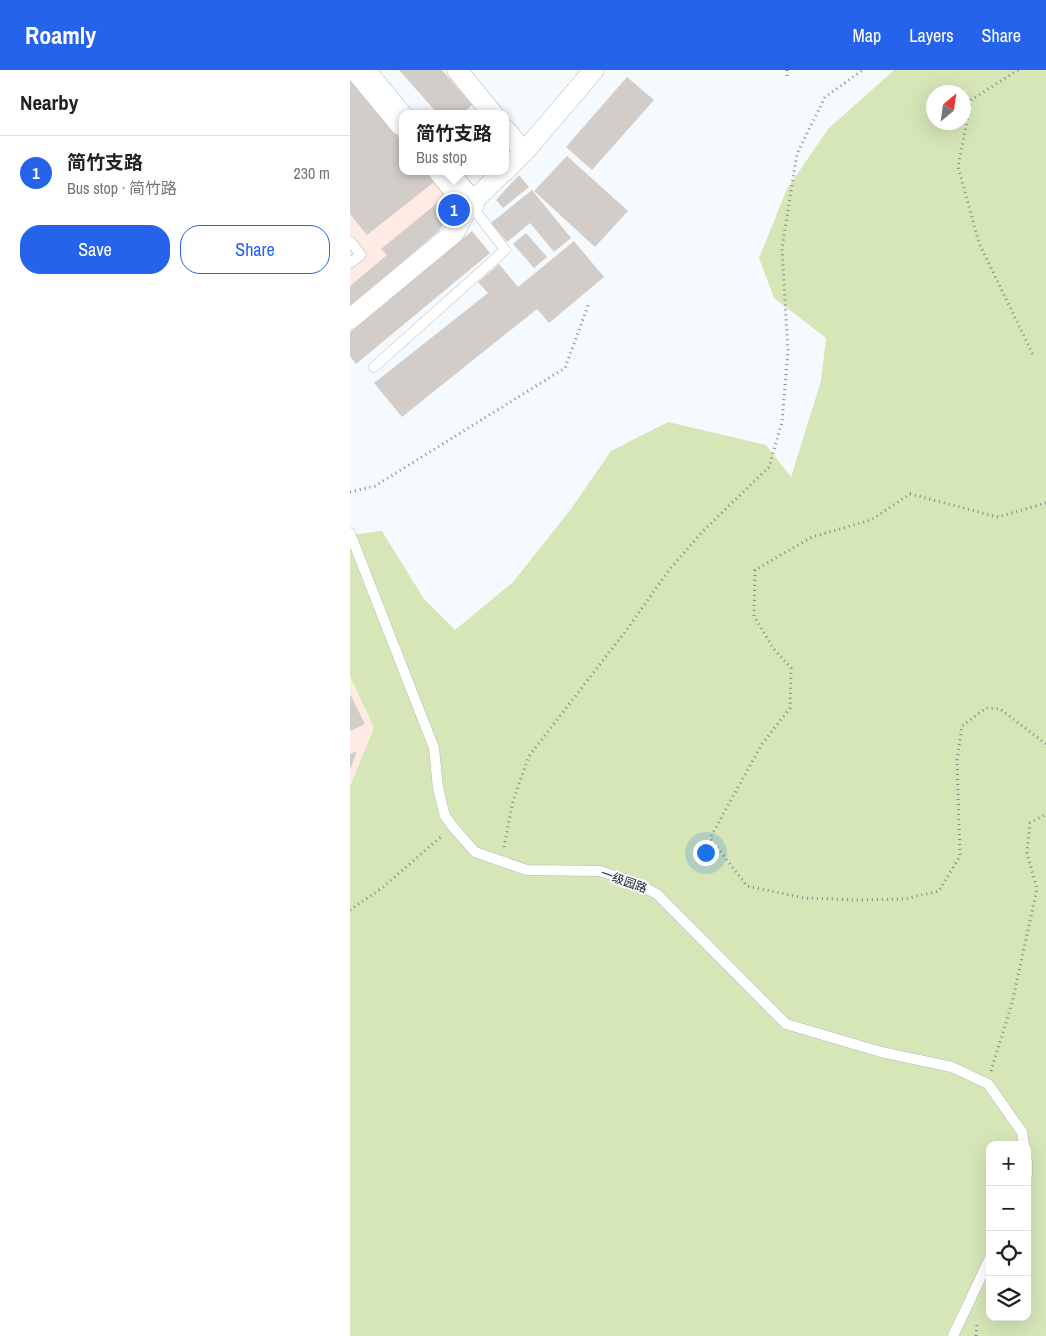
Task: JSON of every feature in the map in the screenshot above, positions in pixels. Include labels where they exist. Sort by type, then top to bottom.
[{"type":"street","points":[[360,70],[399,117]]},
{"type":"street","points":[[457,70],[490,110]]},
{"type":"street","points":[[509,167],[594,70]]},
{"type":"street","points":[[509,133],[524,152]]},
{"type":"street","points":[[446,175],[470,204]]},
{"type":"street","points":[[350,319],[454,233],[470,204],[501,175]]},
{"type":"lane","points":[[374,367],[505,250],[470,204]]},
{"type":"lane","points":[[350,241],[360,254],[350,263]]},
{"type":"lane","name":"一级园路","points":[[350,533],[434,748],[438,788],[445,816],[475,852],[527,870],[600,871],[633,882],[657,894],[786,1024],[881,1052],[952,1068],[988,1084]]},
{"type":"lane","points":[[988,1084],[1022,1132],[1023,1141]]},
{"type":"lane","points":[[953,1336],[986,1266]]},
{"type":"path","points":[[787,70],[787,77]]},
{"type":"path","points":[[502,861],[513,801],[529,756],[628,628],[669,570],[703,531],[769,467],[782,422],[788,350],[782,248],[797,154],[825,97],[863,70]]},
{"type":"path","points":[[1018,70],[971,100],[958,167],[980,243],[1033,355]]},
{"type":"path","points":[[350,492],[375,486],[565,368],[589,303]]},
{"type":"path","points":[[1046,503],[998,517],[910,494],[871,520],[812,537],[755,570],[754,616],[773,648],[791,668],[790,708],[762,744],[710,838],[747,886],[804,898],[905,900],[939,890],[960,856],[957,760],[962,726],[986,708],[1000,709],[1046,744]]},
{"type":"path","points":[[988,1084],[1012,1003],[1037,889],[1027,853],[1030,823],[1046,814]]},
{"type":"path","points":[[350,910],[382,888],[414,858],[453,827]]},
{"type":"shaded area","points":[[350,76],[399,137],[399,175],[430,175],[454,202],[440,230],[350,306]]},
{"type":"shaded area","points":[[350,676],[374,728],[350,786]]},
{"type":"green space","points":[[894,70],[1046,70],[1046,1336],[350,1336],[350,786],[374,728],[350,676],[350,535],[382,531],[424,599],[455,630],[513,582],[571,509],[611,451],[668,422],[766,445],[791,477],[821,381],[826,338],[774,298],[759,258],[787,189],[828,129]]},
{"type":"building","points":[[399,70],[442,70],[472,105],[466,110],[434,110]]},
{"type":"building","points":[[350,77],[399,138],[399,175],[428,175],[434,182],[367,235],[350,214]]},
{"type":"building","points":[[627,77],[654,100],[592,170],[566,147]]},
{"type":"building","points":[[567,156],[628,211],[595,247],[534,191]]},
{"type":"building","points":[[519,175],[529,187],[503,208],[496,200]]},
{"type":"building","points":[[532,190],[571,238],[554,252],[530,223],[507,242],[491,223]]},
{"type":"building","points":[[447,195],[454,202],[440,230],[350,306],[350,286],[387,255],[381,249]]},
{"type":"building","points":[[472,231],[490,253],[356,364],[350,356],[350,332]]},
{"type":"building","points":[[526,233],[547,257],[534,268],[513,244]]},
{"type":"building","points":[[574,241],[604,277],[549,323],[537,309],[402,417],[374,383],[488,293],[478,282],[499,264],[518,287]]},
{"type":"building","points":[[350,694],[365,724],[350,731]]},
{"type":"building","points":[[357,751],[350,770],[350,754]]},
{"type":"place","name":"简竹支路","points":[[454,210]]}]
